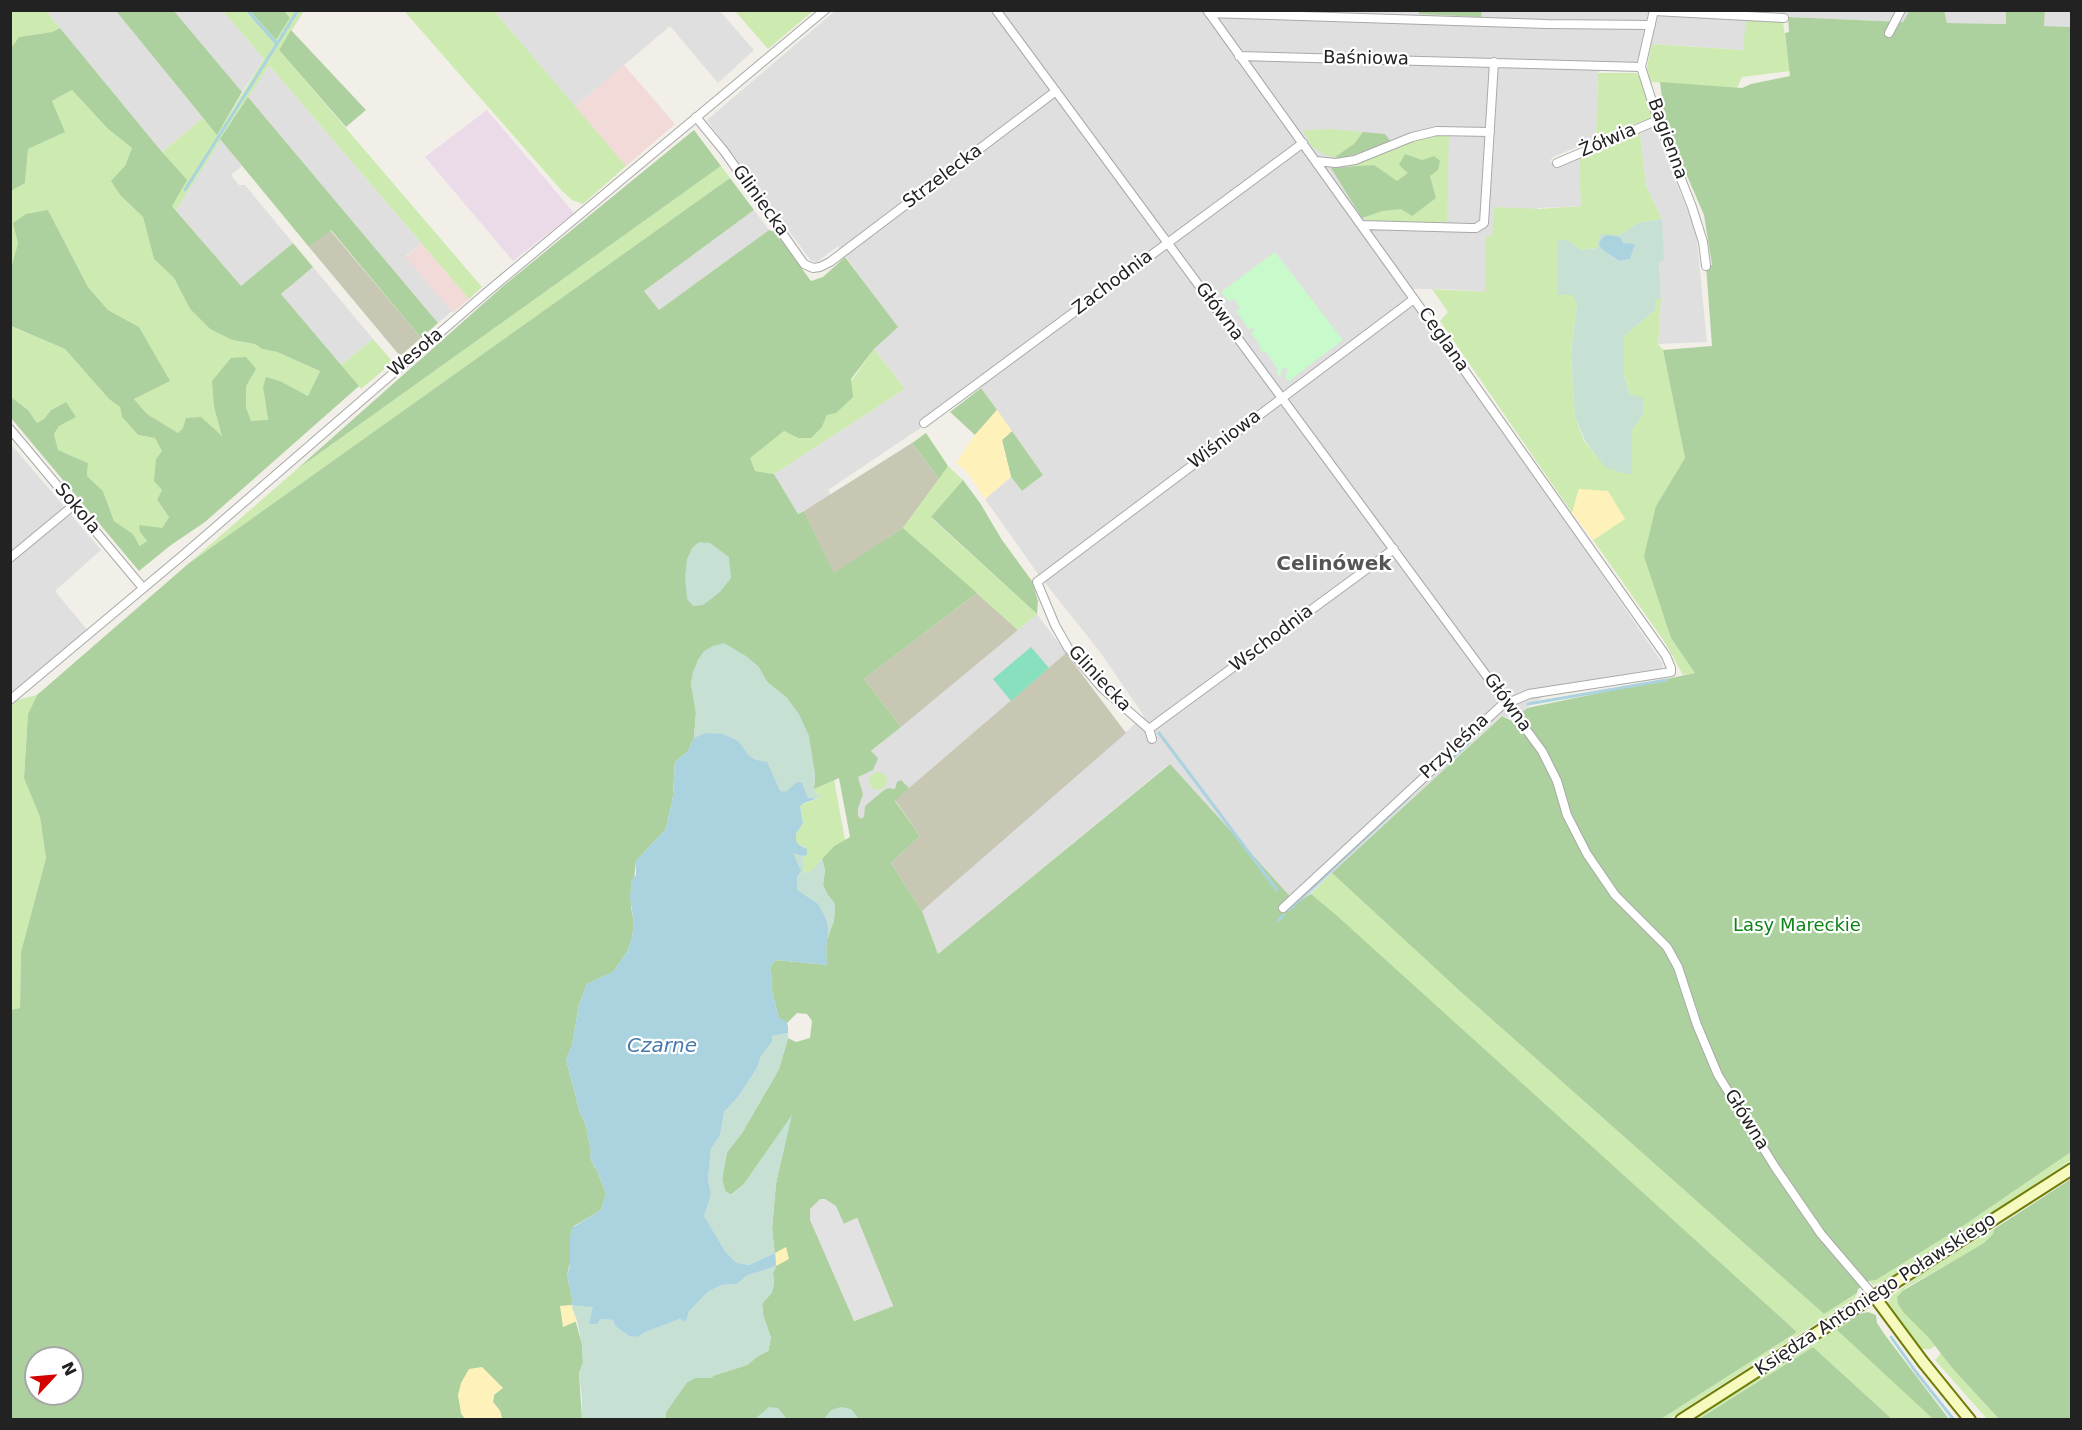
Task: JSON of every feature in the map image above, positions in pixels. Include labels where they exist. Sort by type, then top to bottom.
[{"type":"main road","name":"Księdza Antoniego Poławskiego","points":[[1681,1419],[2072,1169]]},
{"type":"main road","name":"Główna","points":[[1874,1296],[1923,1362],[1970,1419]]},
{"type":"street","name":"Wesoła","points":[[10,700],[487,292],[825,10]]},
{"type":"street","name":"Główna","points":[[996,10],[1508,703],[1550,765],[1567,815],[1587,854],[1622,903],[1667,947],[1678,966],[1697,1025],[1718,1075],[1763,1148],[1821,1234],[1874,1296]]},
{"type":"street","points":[[1889,33],[1901,10]]},
{"type":"street","points":[[1641,67],[1654,11],[1784,18]]},
{"type":"street","points":[[1208,12],[1547,24],[1651,25]]},
{"type":"street","name":"Ceglana","points":[[1208,12],[1362,225],[1666,657],[1671,672]]},
{"type":"street","name":"Baśniowa","points":[[1239,56],[1641,67]]},
{"type":"street","points":[[1362,225],[1479,227],[1485,218],[1494,62]]},
{"type":"street","name":"Bagienna","points":[[1641,67],[1658,120],[1692,207],[1703,242],[1706,266]]},
{"type":"street","name":"Strzelecka","points":[[830,262],[1056,91]]},
{"type":"street","name":"Gliniecka","points":[[696,117],[804,264],[813,268],[830,262]]},
{"type":"street","name":"Żółwia","points":[[1557,163],[1658,120]]},
{"type":"street","points":[[1316,161],[1336,163],[1355,160],[1412,137],[1437,131],[1490,132]]},
{"type":"street","name":"Zachodnia","points":[[924,423],[1302,143]]},
{"type":"street","name":"Wiśniowa","points":[[1037,582],[1414,299]]},
{"type":"street","name":"Sokola","points":[[10,429],[143,588]]},
{"type":"street","points":[[10,558],[74,505]]},
{"type":"street","name":"Wschodnia","points":[[1149,729],[1394,549]]},
{"type":"street","name":"Gliniecka","points":[[1037,582],[1055,625],[1068,648],[1102,688],[1149,729]]},
{"type":"street","name":"Przyleśna","points":[[1283,908],[1493,712],[1529,694],[1671,672]]},
{"type":"street","points":[[1149,729],[1152,739]]},
{"type":"shaded area","points":[[1710,10],[1710,18],[1746,20],[1744,50],[1652,44],[1635,63],[1606,63],[1598,73],[1596,139],[1553,157],[1550,161],[1557,166],[1579,156],[1582,206],[1539,208],[1492,236],[1487,236],[1485,292],[1401,289],[1587,553],[1663,664],[1662,668],[1563,684],[1524,709],[1524,714],[1514,722],[1501,716],[1311,894],[1296,904],[1169,764],[938,954],[922,911],[1144,716],[1100,652],[1038,574],[985,499],[1011,477],[1022,491],[1043,475],[978,384],[922,427],[828,490],[831,495],[798,514],[774,474],[905,389],[874,349],[897,327],[838,246],[817,262],[811,261],[707,120],[835,11]]},
{"type":"shaded area","points":[[1751,10],[1909,11],[1903,22],[1788,17],[1783,13]]},
{"type":"shaded area","points":[[46,11],[116,11],[203,118],[162,152]]},
{"type":"shaded area","points":[[174,11],[223,11],[264,59],[242,92]]},
{"type":"shaded area","points":[[494,11],[720,11],[754,50],[718,83],[670,26],[575,107]]},
{"type":"shaded area","points":[[1944,11],[2006,11],[2006,24],[1947,23]]},
{"type":"shaded area","points":[[2045,11],[2071,11],[2071,27],[2044,26]]},
{"type":"shaded area","points":[[269,65],[421,243],[406,256],[452,311],[438,323],[248,97]]},
{"type":"shaded area","points":[[624,65],[675,124],[626,166],[575,107]]},
{"type":"shaded area","points":[[487,110],[574,213],[513,261],[425,157]]},
{"type":"shaded area","points":[[1654,127],[1696,231],[1707,342],[1658,344],[1662,219],[1646,186],[1640,133]]},
{"type":"shaded area","points":[[220,139],[242,166],[231,175],[239,185],[245,185],[293,243],[241,287],[176,210]]},
{"type":"shaded area","points":[[754,210],[769,230],[659,310],[644,291]]},
{"type":"shaded area","points":[[1662,219],[1664,260],[1659,262],[1661,299],[1655,299],[1655,310],[1624,336],[1624,376],[1630,394],[1643,398],[1643,414],[1632,430],[1632,474],[1605,467],[1585,441],[1575,416],[1571,354],[1577,304],[1572,295],[1557,295],[1557,239],[1569,241],[1581,250],[1597,248],[1600,234],[1620,235],[1638,223]],"holes":[[[1623,243],[1634,245],[1630,259],[1619,261],[1610,255]]]},
{"type":"shaded area","points":[[330,230],[421,338],[400,356],[309,247]]},
{"type":"shaded area","points":[[421,243],[469,299],[453,313],[406,257]]},
{"type":"shaded area","points":[[313,267],[373,339],[341,365],[281,294]]},
{"type":"shaded area","points":[[10,443],[101,550],[55,591],[89,632],[10,697]]},
{"type":"shaded area","points":[[912,443],[939,479],[903,528],[834,574],[804,511]]},
{"type":"shaded area","points":[[699,542],[710,543],[729,557],[731,578],[720,592],[703,605],[693,606],[687,599],[685,578],[687,559],[692,548]]},
{"type":"shaded area","points":[[977,593],[1018,630],[901,727],[864,679]]},
{"type":"shaded area","points":[[1037,614],[1066,653],[851,838],[839,778]]},
{"type":"shaded area","points":[[724,643],[758,666],[767,682],[787,698],[799,714],[809,736],[815,774],[814,789],[816,794],[821,795],[816,799],[804,799],[645,914],[589,1137],[566,1059],[572,1046],[579,1005],[587,984],[613,972],[627,952],[634,922],[630,897],[632,880],[636,875],[636,861],[666,829],[673,797],[675,762],[688,751],[694,738],[696,712],[691,683],[693,672],[704,651]]},
{"type":"shaded area","points":[[1066,653],[1126,733],[922,911],[891,863],[920,836],[895,800]]},
{"type":"shaded area","points":[[793,852],[803,856],[803,873],[811,871],[822,859],[825,870],[823,885],[835,904],[834,921],[826,943],[827,965],[778,960],[773,962],[770,968],[771,988],[779,1018],[786,1021],[772,1016],[762,937]]},
{"type":"shaded area","points":[[788,1033],[779,1069],[742,1133],[727,1152],[722,1179],[725,1191],[732,1195],[744,1184],[792,1115],[776,1183],[772,1229],[775,1253],[749,1265],[737,1263],[725,1251],[704,1216],[711,1195],[708,1179],[711,1149],[720,1135],[724,1112],[738,1097],[757,1068],[761,1056],[772,1042],[772,1036]]},
{"type":"shaded area","points":[[610,1155],[599,1319],[613,1320],[615,1326],[629,1336],[638,1337],[645,1332],[680,1319],[686,1322],[689,1311],[709,1291],[722,1285],[737,1284],[746,1276],[776,1266],[773,1273],[772,1293],[762,1304],[763,1315],[771,1338],[768,1351],[747,1365],[710,1378],[695,1378],[687,1382],[666,1412],[666,1419],[582,1419],[579,1373],[583,1363],[582,1344],[572,1309],[573,1301],[567,1275],[571,1259],[570,1237],[572,1228],[601,1210],[606,1194],[597,1170],[593,1166]]},
{"type":"shaded area","points":[[820,1199],[825,1199],[836,1206],[844,1224],[857,1218],[893,1306],[854,1321],[810,1220],[810,1209]]},
{"type":"shaded area","points":[[769,1407],[778,1408],[787,1419],[755,1419]]},
{"type":"shaded area","points":[[841,1407],[851,1409],[859,1419],[824,1419],[831,1410]]},
{"type":"green space","name":"Lasy Mareckie","points":[[1944,10],[1947,23],[2006,24],[2006,11],[2045,10],[2044,26],[2071,27],[2071,1152],[1963,1226],[1876,1280],[1869,1281],[1858,1289],[1857,1293],[1824,1314],[1462,993],[1332,873],[1502,716],[1514,722],[1524,714],[1522,712],[1527,708],[1695,673],[1671,638],[1644,556],[1656,506],[1685,458],[1663,350],[1712,346],[1706,266],[1712,265],[1704,215],[1665,125],[1660,82],[1742,88],[1790,76],[1785,33],[1789,32],[1788,17],[1903,22],[1909,11]]},
{"type":"green space","points":[[11,11],[46,11],[60,28],[52,32],[19,37],[11,48]]},
{"type":"green space","points":[[116,11],[174,11],[242,92],[217,135]]},
{"type":"green space","points":[[223,11],[250,11],[276,40],[290,18],[284,11],[304,11],[279,50],[482,287],[469,299],[269,65],[176,210],[172,206],[162,152],[203,118],[217,134],[264,59]]},
{"type":"green space","points":[[250,11],[284,11],[290,18],[276,40]]},
{"type":"green space","points":[[404,11],[494,11],[626,166],[583,204],[572,200]]},
{"type":"green space","points":[[735,11],[813,11],[768,49]]},
{"type":"green space","points":[[1419,11],[1482,11],[1481,17],[1419,14]]},
{"type":"green space","points":[[1746,20],[1783,22],[1790,71],[1742,77],[1737,88],[1651,82],[1647,69],[1651,44],[1743,50]]},
{"type":"green space","points":[[60,28],[187,180],[172,206],[241,286],[293,243],[313,267],[281,294],[359,386],[205,522],[171,545],[139,571],[11,418],[11,397],[28,410],[37,423],[44,419],[51,410],[66,402],[76,417],[59,426],[54,434],[58,450],[88,463],[87,476],[103,491],[114,521],[133,534],[140,546],[147,541],[140,532],[139,525],[162,528],[169,517],[157,500],[162,490],[154,481],[156,459],[162,451],[155,438],[138,435],[122,417],[120,407],[109,399],[65,349],[11,326],[11,268],[18,243],[13,223],[26,214],[48,210],[88,287],[108,310],[139,327],[170,381],[134,399],[147,414],[178,433],[183,428],[186,418],[201,417],[222,436],[214,407],[212,381],[231,358],[246,357],[256,369],[246,386],[246,407],[251,421],[268,420],[263,387],[266,377],[282,382],[308,396],[320,371],[277,352],[262,349],[255,344],[232,340],[210,329],[190,309],[174,278],[154,259],[143,217],[121,196],[111,181],[125,166],[132,148],[108,129],[72,90],[52,101],[65,132],[28,149],[25,183],[11,191],[11,48],[19,37],[52,32]]},
{"type":"green space","points":[[291,30],[366,110],[346,127],[279,50]]},
{"type":"green space","points":[[1598,73],[1636,73],[1652,111],[1651,118],[1596,139]]},
{"type":"green space","points":[[72,90],[108,129],[132,148],[125,166],[121,196],[143,217],[154,259],[174,278],[190,309],[210,329],[232,340],[255,344],[262,349],[277,352],[320,371],[308,396],[282,382],[263,387],[268,421],[251,421],[246,407],[246,386],[214,407],[223,437],[183,428],[178,433],[147,414],[134,399],[169,381],[139,327],[108,310],[88,287],[48,210],[18,243],[11,268],[11,191],[25,183],[28,149],[64,132],[52,101]]},
{"type":"green space","points":[[248,97],[438,323],[421,338],[331,230],[309,247],[220,139]]},
{"type":"green space","points":[[1331,129],[1363,132],[1354,144],[1335,157],[1325,155],[1311,146],[1303,130]]},
{"type":"green space","points":[[694,130],[721,166],[296,470],[502,287]]},
{"type":"green space","points":[[1363,132],[1385,134],[1391,142],[1341,159],[1335,157],[1354,144]]},
{"type":"green space","points":[[1640,133],[1646,186],[1662,219],[1638,223],[1625,234],[1597,248],[1581,250],[1569,241],[1557,294],[1572,295],[1577,304],[1571,354],[1575,416],[1584,441],[1606,467],[1631,474],[1632,430],[1643,414],[1630,394],[1624,376],[1624,336],[1655,310],[1655,299],[1661,299],[1658,344],[1663,350],[1685,458],[1656,506],[1671,638],[1696,673],[1683,675],[1664,641],[1593,540],[1625,519],[1579,489],[1572,513],[1440,321],[1448,312],[1432,289],[1485,292],[1486,236],[1492,236],[1494,207],[1538,209],[1581,206],[1579,156]]},
{"type":"green space","points":[[1449,135],[1447,222],[1376,222],[1362,218],[1382,211],[1401,209],[1434,187],[1430,176],[1408,173],[1397,182],[1374,165],[1350,167],[1427,136]]},
{"type":"green space","points":[[1405,154],[1422,160],[1434,156],[1440,161],[1438,170],[1430,176],[1436,198],[1412,216],[1401,209],[1382,211],[1362,218],[1331,168],[1374,165],[1397,181],[1408,173],[1399,165]]},
{"type":"green space","points":[[721,166],[730,178],[188,564],[296,470]]},
{"type":"green space","points":[[730,178],[754,210],[644,291],[659,310],[769,230],[775,232],[811,281],[823,277],[845,257],[898,327],[874,349],[851,379],[853,397],[836,413],[827,415],[822,427],[811,438],[798,438],[784,431],[750,458],[755,471],[774,474],[798,514],[804,511],[834,573],[903,528],[977,593],[864,679],[901,727],[871,751],[878,758],[873,770],[858,777],[863,794],[858,815],[860,819],[864,817],[865,806],[888,788],[895,789],[897,782],[901,780],[909,788],[895,801],[920,836],[891,863],[922,911],[938,954],[1170,764],[1296,903],[1311,894],[1335,914],[1797,1332],[1661,1419],[666,1419],[666,1412],[687,1382],[695,1378],[710,1378],[747,1365],[768,1351],[771,1338],[763,1315],[762,1303],[774,1285],[773,1273],[776,1266],[772,1229],[776,1183],[791,1117],[744,1184],[731,1195],[725,1191],[722,1179],[727,1152],[742,1133],[779,1069],[788,1038],[796,1042],[810,1038],[812,1021],[807,1014],[797,1013],[786,1024],[779,1018],[771,988],[770,968],[773,962],[778,960],[817,964],[826,952],[827,937],[834,921],[835,904],[823,885],[825,870],[822,859],[834,846],[850,837],[839,778],[814,789],[815,774],[801,719],[787,698],[767,682],[758,666],[698,660],[691,683],[696,712],[694,738],[688,751],[675,762],[673,797],[666,829],[636,861],[631,907],[634,922],[632,938],[627,952],[613,972],[587,984],[579,1005],[572,1046],[566,1059],[580,1113],[586,1124],[590,1158],[606,1194],[601,1210],[574,1226],[570,1237],[571,1259],[567,1275],[573,1301],[571,1305],[582,1344],[583,1363],[579,1373],[582,1419],[502,1419],[500,1411],[493,1402],[494,1395],[461,1413],[465,1419],[11,1420],[11,1010],[20,1008],[21,952],[46,858],[40,817],[24,778],[28,714],[37,695],[188,564]],"holes":[[[857,1218],[893,1306],[854,1321],[844,1224]]]},
{"type":"green space","points":[[1275,252],[1343,340],[1289,381],[1285,378],[1288,369],[1283,368],[1280,377],[1276,371],[1278,369],[1265,351],[1262,352],[1259,347],[1261,346],[1251,333],[1255,330],[1252,327],[1249,330],[1236,311],[1240,308],[1234,299],[1229,302],[1221,292]]},
{"type":"green space","points":[[10,326],[65,349],[109,399],[120,407],[122,417],[138,435],[155,438],[163,451],[156,459],[162,490],[157,501],[169,517],[162,528],[151,528],[140,532],[147,541],[141,547],[133,534],[114,521],[103,491],[87,476],[88,463],[58,450],[54,434],[59,426],[66,402],[51,410],[44,419],[37,423],[28,410],[11,397]]},
{"type":"green space","points":[[373,339],[393,362],[361,389],[341,365]]},
{"type":"green space","points":[[874,349],[905,389],[774,474],[755,471],[749,457],[784,431],[798,438],[822,427],[827,415]]},
{"type":"green space","points":[[981,388],[997,410],[975,435],[950,412]]},
{"type":"green space","points":[[1012,431],[1043,475],[1022,491],[1011,477],[1002,440]]},
{"type":"green space","points":[[926,433],[948,466],[939,479],[912,443]]},
{"type":"green space","points":[[948,466],[963,480],[931,518],[1037,614],[1018,630],[903,528]]},
{"type":"green space","points":[[963,480],[1032,581],[1038,601],[1037,614],[931,517]]},
{"type":"green space","points":[[1031,647],[1049,668],[1011,701],[993,679]]},
{"type":"green space","points":[[37,695],[28,714],[24,777],[40,817],[46,858],[21,952],[20,1008],[11,1010],[11,705],[17,700]]},
{"type":"green space","points":[[874,772],[882,772],[887,777],[885,788],[874,790],[869,785],[869,777]]},
{"type":"green space","points":[[834,779],[845,840],[834,846],[811,871],[803,873],[805,847],[798,844],[796,840],[796,834],[803,823],[800,805],[817,799],[820,795],[816,794],[814,789]]},
{"type":"green space","points":[[1332,873],[1462,993],[1824,1314],[1857,1293],[1855,1298],[1669,1419],[1661,1419],[1797,1332],[1311,894]]},
{"type":"green space","points":[[2071,1152],[2071,1160],[2003,1206],[1888,1279],[1873,1285],[1869,1281],[1876,1280],[1963,1226]]},
{"type":"green space","points":[[2071,1179],[2071,1419],[1999,1419],[1953,1369],[1928,1337],[1904,1313],[1898,1304],[1897,1297],[1904,1290],[1984,1243],[1993,1234],[1994,1229]]},
{"type":"green space","points":[[1994,1229],[1993,1234],[1985,1243],[1904,1289],[1928,1337],[1935,1346],[1931,1349],[1922,1349],[1890,1309],[1888,1304],[1890,1297],[1924,1272]]},
{"type":"green space","points":[[1868,1312],[1876,1315],[1877,1323],[1885,1335],[1949,1419],[1933,1419],[1837,1330],[1860,1314]]},
{"type":"green space","points":[[1860,1314],[1838,1330],[1933,1419],[1892,1419],[1813,1347],[1699,1419],[1693,1420]]},
{"type":"green space","points":[[1813,1347],[1892,1419],[1699,1419]]},
{"type":"green space","points":[[1941,1353],[1999,1419],[1987,1419],[1935,1360]]},
{"type":"sand","points":[[997,410],[1012,431],[1002,440],[1011,477],[985,499],[967,472],[956,463],[975,435]]},
{"type":"sand","points":[[1579,489],[1608,491],[1625,519],[1593,540],[1572,513]]},
{"type":"sand","points":[[786,1247],[789,1259],[776,1266],[775,1253]]},
{"type":"sand","points":[[571,1305],[577,1321],[563,1327],[560,1306]]},
{"type":"sand","points":[[482,1367],[503,1388],[494,1395],[493,1402],[500,1411],[502,1419],[465,1419],[461,1413],[458,1395],[461,1383],[469,1369]]},
{"type":"water","points":[[1606,235],[1620,237],[1623,243],[1635,244],[1630,259],[1619,261],[1603,250],[1599,245]]},
{"type":"water","name":"Czarne","points":[[706,733],[723,734],[738,741],[749,756],[767,762],[780,791],[786,792],[797,782],[802,783],[808,798],[816,799],[800,806],[803,823],[796,834],[796,840],[798,844],[807,849],[807,855],[793,853],[801,871],[797,877],[797,890],[818,904],[826,919],[827,965],[778,960],[773,962],[770,968],[771,988],[779,1018],[786,1021],[788,1033],[772,1036],[772,1042],[761,1056],[757,1068],[738,1097],[724,1112],[720,1135],[711,1149],[708,1179],[711,1195],[704,1216],[725,1251],[737,1263],[749,1265],[775,1253],[776,1266],[746,1276],[737,1284],[722,1285],[709,1291],[689,1311],[686,1322],[680,1319],[645,1332],[638,1337],[629,1336],[615,1326],[613,1320],[600,1319],[597,1324],[589,1324],[593,1307],[571,1305],[573,1301],[567,1275],[570,1268],[572,1228],[601,1210],[606,1194],[590,1158],[586,1124],[580,1113],[566,1059],[572,1046],[579,1005],[587,984],[613,972],[627,952],[634,922],[630,897],[632,880],[636,875],[636,861],[666,829],[673,797],[675,762],[688,751],[694,738]]},
{"type":"waterway","points":[[247,10],[277,44],[298,10]]},
{"type":"waterway","points":[[185,190],[277,44]]},
{"type":"waterway","points":[[1528,704],[1666,680]]},
{"type":"waterway","points":[[1159,733],[1277,890]]},
{"type":"waterway","points":[[1445,765],[1470,742]]},
{"type":"waterway","points":[[1289,910],[1409,797]]},
{"type":"waterway","points":[[1279,920],[1284,915]]},
{"type":"waterway","points":[[1891,1337],[1954,1420]]},
{"type":"district","name":"Celinówek","points":[[1334,565]]}]
